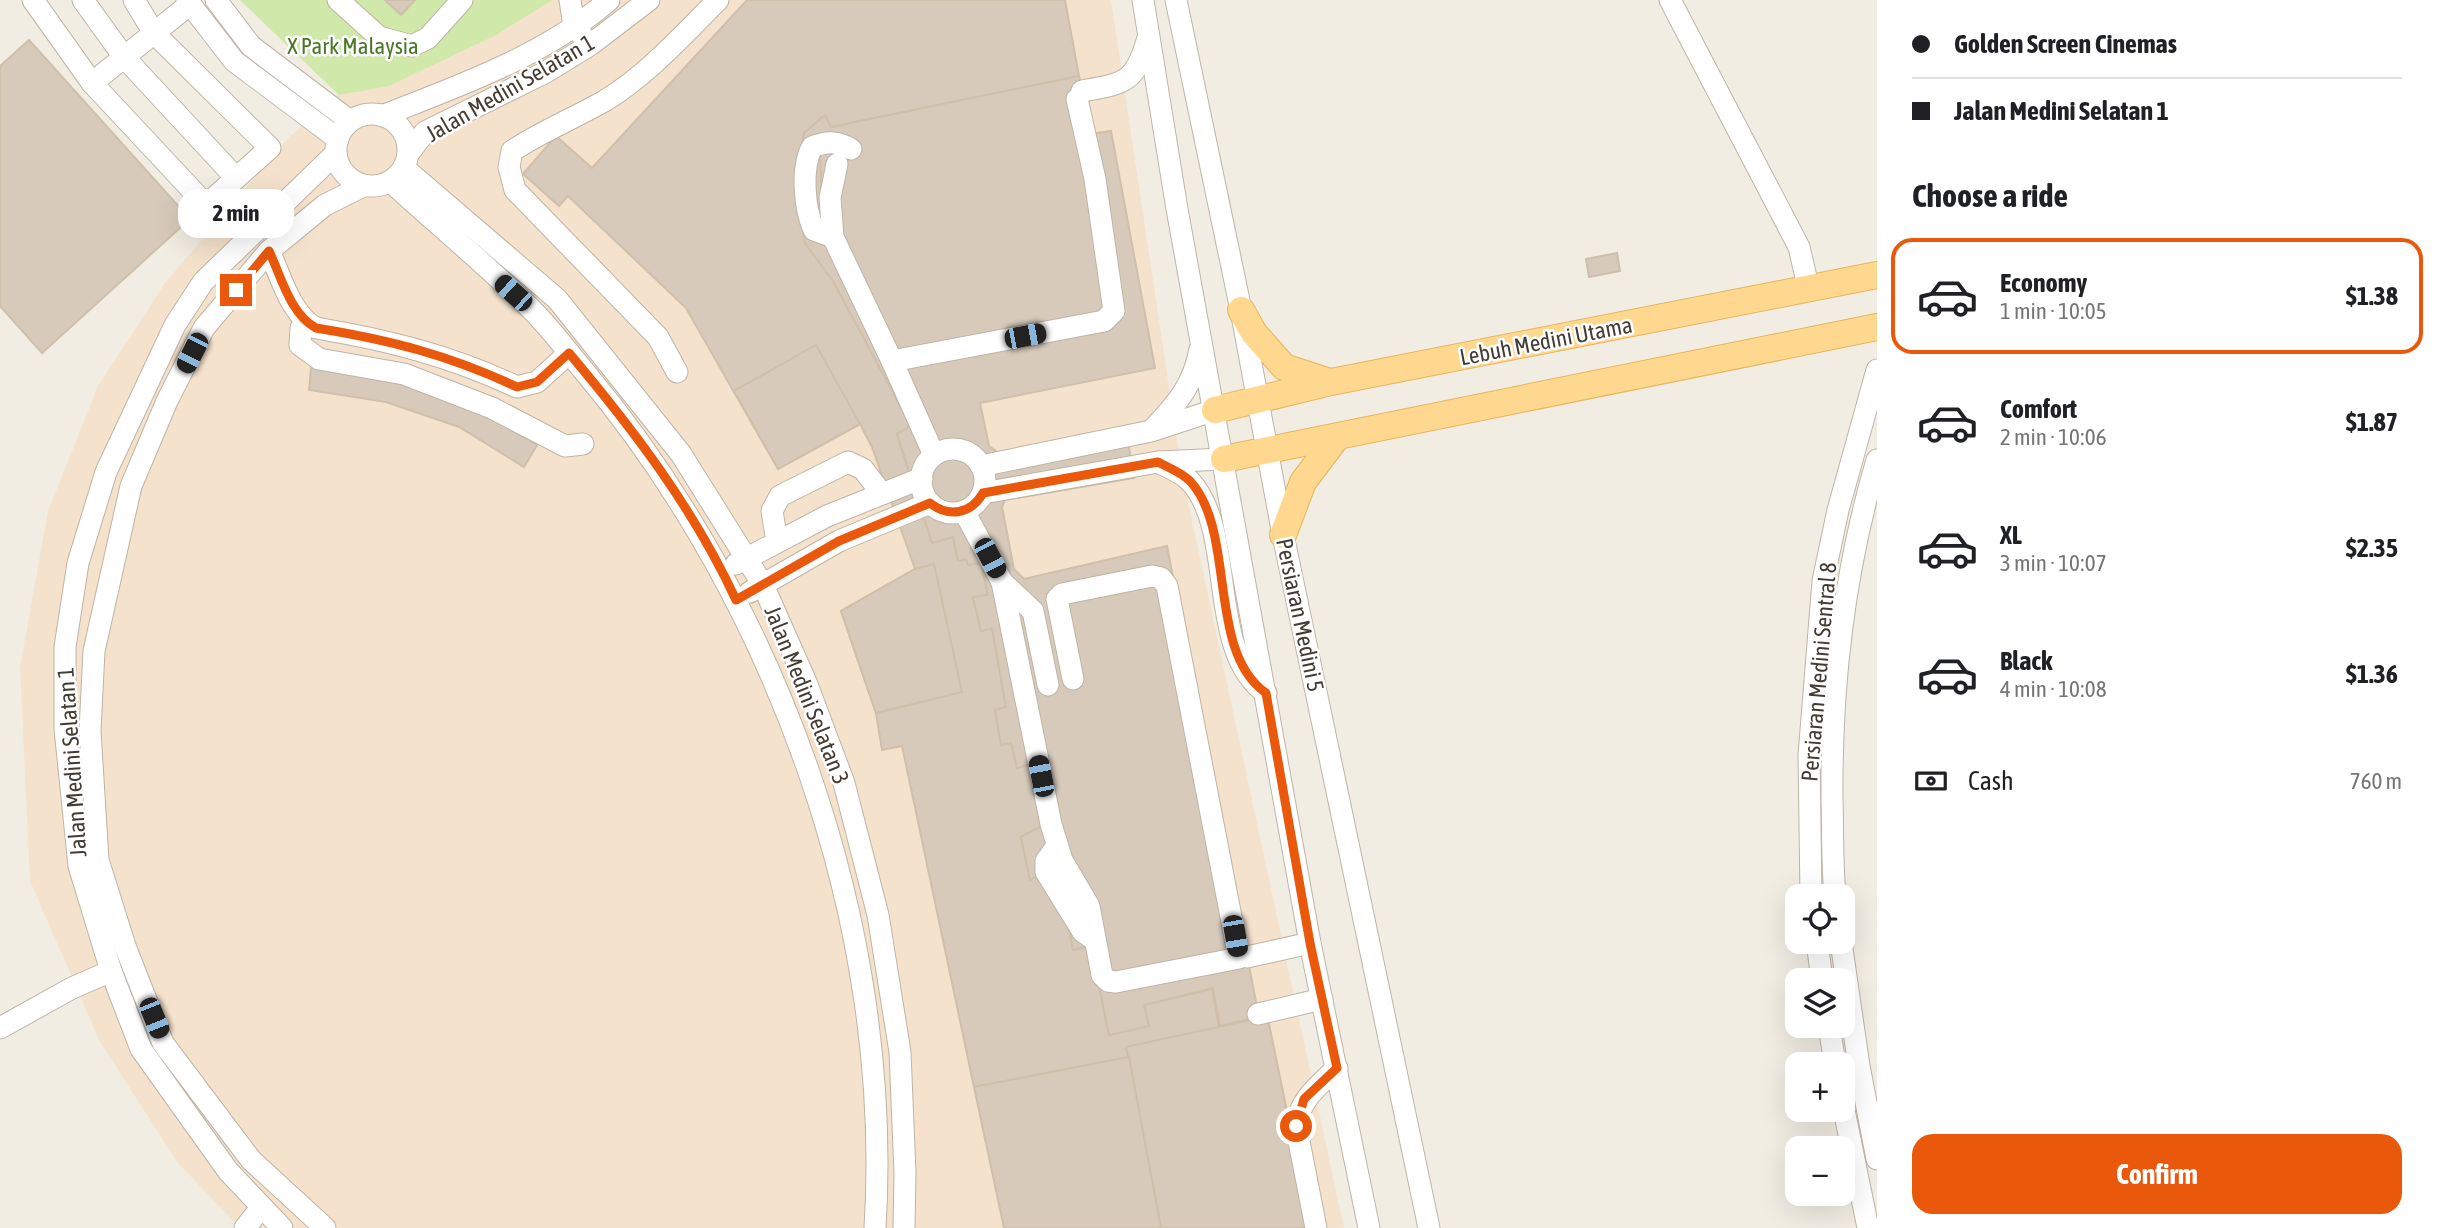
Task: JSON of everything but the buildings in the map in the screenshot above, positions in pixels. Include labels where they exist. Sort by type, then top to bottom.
[{"type":"main road","name":"Lebuh Medini Utama","points":[[1215,410],[1332,382],[1877,275]]},
{"type":"main road","points":[[1241,310],[1254,333],[1284,367],[1332,382]]},
{"type":"main road","points":[[1223,459],[1877,327]]},
{"type":"main road","points":[[1283,535],[1303,481],[1337,437]]},
{"type":"street","points":[[33,0],[92,83],[206,205],[270,148],[154,33],[134,0]]},
{"type":"street","points":[[83,0],[124,57],[236,178]]},
{"type":"street","points":[[216,0],[251,46],[350,121]]},
{"type":"street","points":[[338,0],[379,37],[412,46],[428,37],[462,0]]},
{"type":"street","points":[[570,0],[574,26],[590,45]]},
{"type":"street","name":"Jalan Medini Selatan 1","points":[[401,168],[425,132],[546,72],[590,45],[649,0]]},
{"type":"street","points":[[677,372],[658,337],[515,191],[509,167],[512,151],[544,129],[606,99],[668,50],[718,0]]},
{"type":"street","name":"Persiaran Medini 5","points":[[1143,0],[1177,209],[1310,943],[1369,1228]]},
{"type":"street","name":"Persiaran Medini 5","points":[[1176,0],[1241,310],[1283,535],[1429,1228]]},
{"type":"street","points":[[1670,0],[1799,247],[1809,290]]},
{"type":"street","name":"Jalan Medini Selatan 1","points":[[382,116],[432,98],[533,50],[574,26],[604,1]]},
{"type":"street","points":[[92,83],[188,2],[234,61],[337,146],[345,174],[363,186],[377,186],[401,168],[404,133],[395,122],[382,116],[365,115],[350,121],[337,146]]},
{"type":"street","points":[[892,361],[1104,321],[1112,316],[1114,306],[1080,95],[1122,84],[1132,76],[1142,61],[1149,33]]},
{"type":"street","points":[[833,237],[814,230],[807,215],[806,157],[812,146],[824,142],[839,142],[844,157],[830,198],[833,237],[934,455]]},
{"type":"street","name":"Jalan Medini Selatan 1","points":[[282,1228],[260,1209],[197,1131],[141,1049],[111,971],[79,866],[70,797],[65,647],[78,564],[106,471],[175,325],[203,282],[337,146]]},
{"type":"street","name":"Jalan Medini Selatan 3","points":[[401,168],[534,312],[617,410],[663,473],[723,571],[780,693],[811,779],[850,923],[872,1058],[878,1175],[875,1228]]},
{"type":"street","name":"Jalan Medini Selatan 3","points":[[401,168],[556,299],[681,453],[763,585],[806,682],[844,783],[878,915],[900,1052],[905,1173],[904,1228]]},
{"type":"street","name":"Jalan Medini Selatan 1","points":[[325,1228],[251,1160],[163,1042],[125,946],[98,860],[92,792],[93,651],[131,486],[167,401],[204,328],[269,251],[325,205],[363,186]]},
{"type":"street","points":[[269,251],[305,322],[316,328],[399,342],[480,370],[517,387],[537,382],[569,353]]},
{"type":"street","points":[[305,322],[301,328],[300,345],[319,359],[404,374],[492,408],[565,446],[583,444]]},
{"type":"street","points":[[1151,431],[1187,390],[1195,373],[1201,340]]},
{"type":"street","name":"Persiaran Medini Sentral 8","points":[[1811,884],[1809,755],[1824,581],[1838,510],[1877,370]]},
{"type":"street","points":[[981,466],[1151,431],[1215,410]]},
{"type":"street","points":[[960,450],[976,459],[984,475],[983,493],[972,507],[964,511],[946,512],[930,503],[925,495],[922,478],[923,469],[934,455],[943,451],[960,450]]},
{"type":"street","points":[[983,493],[1158,462],[1223,459]]},
{"type":"street","name":"Persiaran Medini Sentral 8","points":[[1835,884],[1832,760],[1837,657],[1846,585],[1861,513],[1877,460]]},
{"type":"street","points":[[777,542],[772,510],[780,496],[848,462],[863,469],[881,494]]},
{"type":"street","points":[[1158,462],[1182,474],[1203,502],[1233,638],[1251,682],[1266,693]]},
{"type":"street","points":[[723,571],[827,516],[922,478]]},
{"type":"street","points":[[736,600],[839,541],[930,503]]},
{"type":"street","points":[[964,511],[1002,582],[1057,846],[1046,861],[1046,872],[1083,932],[1096,940],[1102,975],[1112,982],[1239,958],[1165,581],[1152,576],[1062,594],[1057,599],[1073,679]]},
{"type":"street","points":[[827,516],[839,541]]},
{"type":"street","points":[[1002,582],[1033,611],[1048,685]]},
{"type":"street","points":[[1247,957],[1310,943]]},
{"type":"street","points":[[1843,954],[1859,1066],[1877,1159]]},
{"type":"street","points":[[0,1028],[72,988],[111,971]]},
{"type":"street","points":[[1258,1014],[1322,999]]},
{"type":"street","points":[[1316,1228],[1296,1126],[1304,1099],[1337,1068]]},
{"type":"street","points":[[1846,1122],[1868,1228]]},
{"type":"street","points":[[245,1228],[260,1209]]},
{"type":"shaded area","points":[[240,0],[1111,0],[1182,474],[1344,1228],[240,1228],[178,1163],[100,1042],[30,881],[20,667],[48,511],[98,386],[165,283],[288,138],[339,95]]},
{"type":"green space","name":"X Park Malaysia","points":[[240,0],[552,0],[496,35],[389,86],[339,95]]},
{"type":"route","points":[[236,290],[269,251],[297,310],[305,322],[316,328],[399,342],[524,388],[537,382],[569,353],[617,410],[663,473],[723,571],[736,600],[839,541],[930,503],[946,512],[955,513],[972,507],[983,493],[1158,462],[1182,474],[1198,492],[1208,512],[1233,638],[1242,665],[1251,682],[1266,693],[1310,943],[1337,1068],[1304,1099],[1296,1126]]}]
